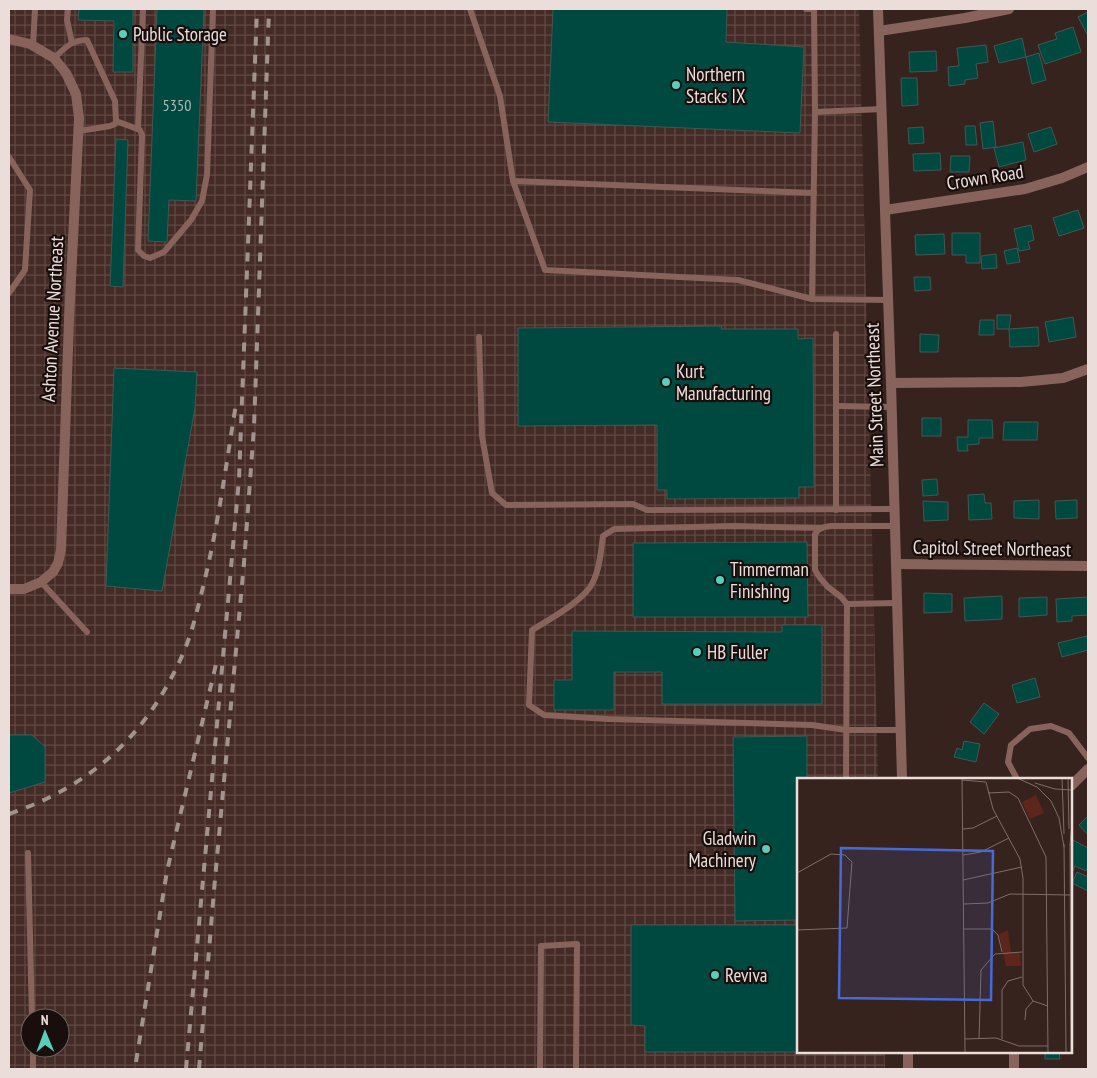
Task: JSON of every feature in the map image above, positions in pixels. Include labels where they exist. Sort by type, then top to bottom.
[{"type":"street","name":"Main Street Northeast","points":[[878,9],[892,407],[902,778]]},
{"type":"street","points":[[879,31],[966,18],[1009,9]]},
{"type":"street","points":[[9,40],[34,46],[54,58]]},
{"type":"street","name":"Ashton Avenue Northeast","points":[[41,582],[53,572],[58,563],[61,550],[68,336],[79,132],[76,94],[66,74],[54,58]]},
{"type":"street","name":"Crown Road","points":[[885,210],[1025,189],[1062,178],[1088,167]]},
{"type":"street","points":[[891,383],[1021,382],[1063,378],[1088,369]]},
{"type":"street","name":"Capitol Street Northeast","points":[[896,564],[1088,566]]},
{"type":"street","points":[[9,589],[24,589],[41,582]]},
{"type":"street","points":[[1072,785],[1088,769]]},
{"type":"street","points":[[908,1053],[908,1069]]},
{"type":"street","points":[[1014,1053],[1014,1069]]},
{"type":"lane","points":[[34,46],[35,9]]},
{"type":"lane","points":[[68,9],[67,20],[72,43]]},
{"type":"lane","points":[[138,129],[143,9]]},
{"type":"lane","points":[[116,121],[140,130],[142,135],[138,250],[144,256],[150,258],[164,252],[191,220],[202,201],[207,175],[213,9]]},
{"type":"lane","points":[[470,9],[500,96],[513,181],[544,270],[738,280],[812,299],[888,300]]},
{"type":"lane","points":[[806,9],[814,9],[815,112],[812,299]]},
{"type":"lane","points":[[54,58],[66,46],[78,40],[87,40],[115,101],[116,121],[114,124],[79,132]]},
{"type":"lane","points":[[815,112],[882,109]]},
{"type":"lane","points":[[9,157],[30,190],[25,270],[9,293]]},
{"type":"lane","points":[[513,181],[814,193]]},
{"type":"lane","points":[[836,334],[836,510]]},
{"type":"lane","points":[[479,337],[482,436],[492,493],[506,505],[633,504],[647,510],[894,510]]},
{"type":"lane","points":[[836,406],[892,407]]},
{"type":"lane","points":[[895,526],[830,526],[822,528],[734,526],[614,529],[603,536],[593,583],[581,598],[532,630],[529,705],[544,715],[608,719],[812,725],[846,730],[901,730]]},
{"type":"lane","points":[[822,528],[815,534],[815,570],[828,587],[842,597],[847,604],[846,778]]},
{"type":"lane","points":[[41,582],[87,632]]},
{"type":"lane","points":[[847,604],[897,603]]},
{"type":"lane","points":[[1016,778],[1008,762],[1012,745],[1030,729],[1050,726],[1069,733],[1088,758]]},
{"type":"lane","points":[[28,854],[32,1008]]},
{"type":"lane","points":[[540,1069],[540,946],[577,944],[576,1069]]},
{"type":"shaded area","points":[[9,9],[859,9],[878,778],[797,778],[797,1053],[885,1053],[885,1069],[9,1069]]},
{"type":"building","name":"Public Storage","points":[[79,9],[133,9],[133,72],[113,72],[114,21],[78,20]]},
{"type":"building","points":[[157,9],[204,9],[196,201],[169,200],[167,242],[148,241]]},
{"type":"building","name":"Northern Stacks IX","points":[[553,9],[727,9],[726,42],[804,47],[800,133],[548,122]]},
{"type":"building","points":[[1088,12],[1088,36],[1078,17]]},
{"type":"building","points":[[1073,27],[1081,52],[1045,64],[1038,45],[1057,39],[1055,33]]},
{"type":"building","points":[[1022,38],[1026,57],[999,63],[994,46]]},
{"type":"building","points":[[986,45],[988,62],[976,64],[978,78],[965,80],[965,84],[949,86],[948,67],[959,66],[957,48]]},
{"type":"building","points":[[936,51],[937,71],[910,72],[909,52]]},
{"type":"building","points":[[1039,53],[1046,80],[1032,84],[1026,57]]},
{"type":"building","points":[[901,78],[917,78],[918,105],[902,106]]},
{"type":"building","points":[[993,121],[996,147],[983,149],[980,123]]},
{"type":"building","points":[[965,126],[975,126],[977,145],[966,145]]},
{"type":"building","points":[[923,127],[924,143],[909,144],[908,128]]},
{"type":"building","points":[[1051,127],[1057,144],[1034,152],[1028,134]]},
{"type":"building","points":[[116,139],[128,140],[123,287],[110,286]]},
{"type":"building","points":[[1023,142],[1026,160],[999,167],[994,148]]},
{"type":"building","points":[[940,153],[941,170],[914,171],[913,154]]},
{"type":"building","points":[[951,156],[970,156],[969,172],[950,172]]},
{"type":"building","points":[[1078,210],[1084,228],[1059,236],[1053,218]]},
{"type":"building","points":[[1031,225],[1034,240],[1028,242],[1030,249],[1019,251],[1014,229]]},
{"type":"building","points":[[952,233],[980,233],[980,263],[966,263],[966,255],[952,255]]},
{"type":"building","points":[[944,234],[945,254],[916,255],[915,235]]},
{"type":"building","points":[[1017,248],[1020,262],[1007,264],[1004,251]]},
{"type":"building","points":[[996,254],[997,268],[982,269],[981,256]]},
{"type":"building","points":[[914,277],[930,277],[931,290],[915,291]]},
{"type":"building","points":[[997,315],[1011,315],[1009,329],[997,329]]},
{"type":"building","points":[[1073,317],[1076,337],[1049,342],[1045,322]]},
{"type":"building","points":[[980,320],[994,320],[994,335],[979,335]]},
{"type":"building","name":"Kurt Manufacturing","points":[[722,326],[721,329],[798,329],[798,339],[813,338],[814,487],[799,487],[799,498],[667,499],[667,490],[657,490],[657,425],[518,426],[518,328]]},
{"type":"building","points":[[1038,327],[1039,346],[1010,347],[1009,329]]},
{"type":"building","points":[[920,334],[939,335],[938,352],[920,352]]},
{"type":"building","points":[[114,368],[197,372],[195,408],[162,591],[106,586]]},
{"type":"building","points":[[922,418],[941,418],[941,436],[922,436]]},
{"type":"building","points":[[968,420],[992,420],[993,438],[979,438],[979,444],[967,445],[968,451],[958,451],[957,437],[968,437]]},
{"type":"building","points":[[1004,422],[1038,422],[1037,440],[1003,440]]},
{"type":"building","points":[[937,479],[938,495],[923,496],[922,480]]},
{"type":"building","points":[[984,494],[985,503],[991,503],[992,519],[969,520],[968,495]]},
{"type":"building","points":[[1039,500],[1039,519],[1014,518],[1014,501]]},
{"type":"building","points":[[1077,500],[1077,518],[1056,519],[1055,501]]},
{"type":"building","points":[[923,501],[948,502],[948,520],[924,521]]},
{"type":"building","name":"Timmerman Finishing","points":[[807,542],[808,617],[633,617],[633,543]]},
{"type":"building","points":[[924,593],[952,594],[952,612],[924,613]]},
{"type":"building","points":[[1002,596],[1002,619],[965,621],[964,598]]},
{"type":"building","points":[[1047,597],[1047,615],[1019,617],[1019,598]]},
{"type":"building","points":[[1088,597],[1088,615],[1072,616],[1072,621],[1057,622],[1056,599]]},
{"type":"building","name":"HB Fuller","points":[[782,625],[822,625],[822,704],[662,704],[662,672],[614,672],[614,710],[554,710],[554,680],[572,680],[572,631],[782,632]]},
{"type":"building","points":[[1087,636],[1088,650],[1062,657],[1058,643]]},
{"type":"building","points":[[1035,678],[1040,697],[1017,703],[1012,685]]},
{"type":"building","points":[[984,703],[999,714],[984,734],[970,722]]},
{"type":"building","points":[[9,735],[32,735],[45,747],[45,782],[9,793]]},
{"type":"building","name":"Gladwin Machinery","points":[[807,736],[807,778],[797,778],[797,920],[735,921],[733,737]]},
{"type":"building","points":[[964,741],[980,744],[976,762],[954,757],[957,748],[962,750]]},
{"type":"building","points":[[1088,816],[1088,835],[1079,825]]},
{"type":"building","points":[[1072,840],[1088,848],[1088,866],[1086,871],[1075,866],[1073,871]]},
{"type":"building","points":[[1077,872],[1088,877],[1088,891],[1072,883]]},
{"type":"building","name":"Reviva","points":[[631,925],[797,925],[797,1052],[645,1052],[645,1026],[631,1025]]},
{"type":"building","points":[[1045,1053],[1059,1053],[1060,1059],[1045,1059]]},
{"type":"railway","points":[[186,1069],[239,479],[257,9]]},
{"type":"railway","points":[[199,1069],[244,563],[254,427],[269,9]]},
{"type":"railway","points":[[9,814],[40,802],[67,788],[93,771],[116,752],[155,706],[171,679],[188,641],[203,587],[217,519],[236,404]]},
{"type":"railway","points":[[136,1062],[167,871],[217,660]]},
{"type":"place","name":"Public Storage","points":[[123,34]]},
{"type":"place","name":"Northern Stacks IX","points":[[676,85]]},
{"type":"place","name":"Kurt Manufacturing","points":[[666,382]]},
{"type":"place","name":"Timmerman Finishing","points":[[720,580]]},
{"type":"place","name":"HB Fuller","points":[[697,652]]},
{"type":"place","name":"Gladwin Machinery","points":[[766,849]]},
{"type":"place","name":"Reviva","points":[[715,975]]}]
